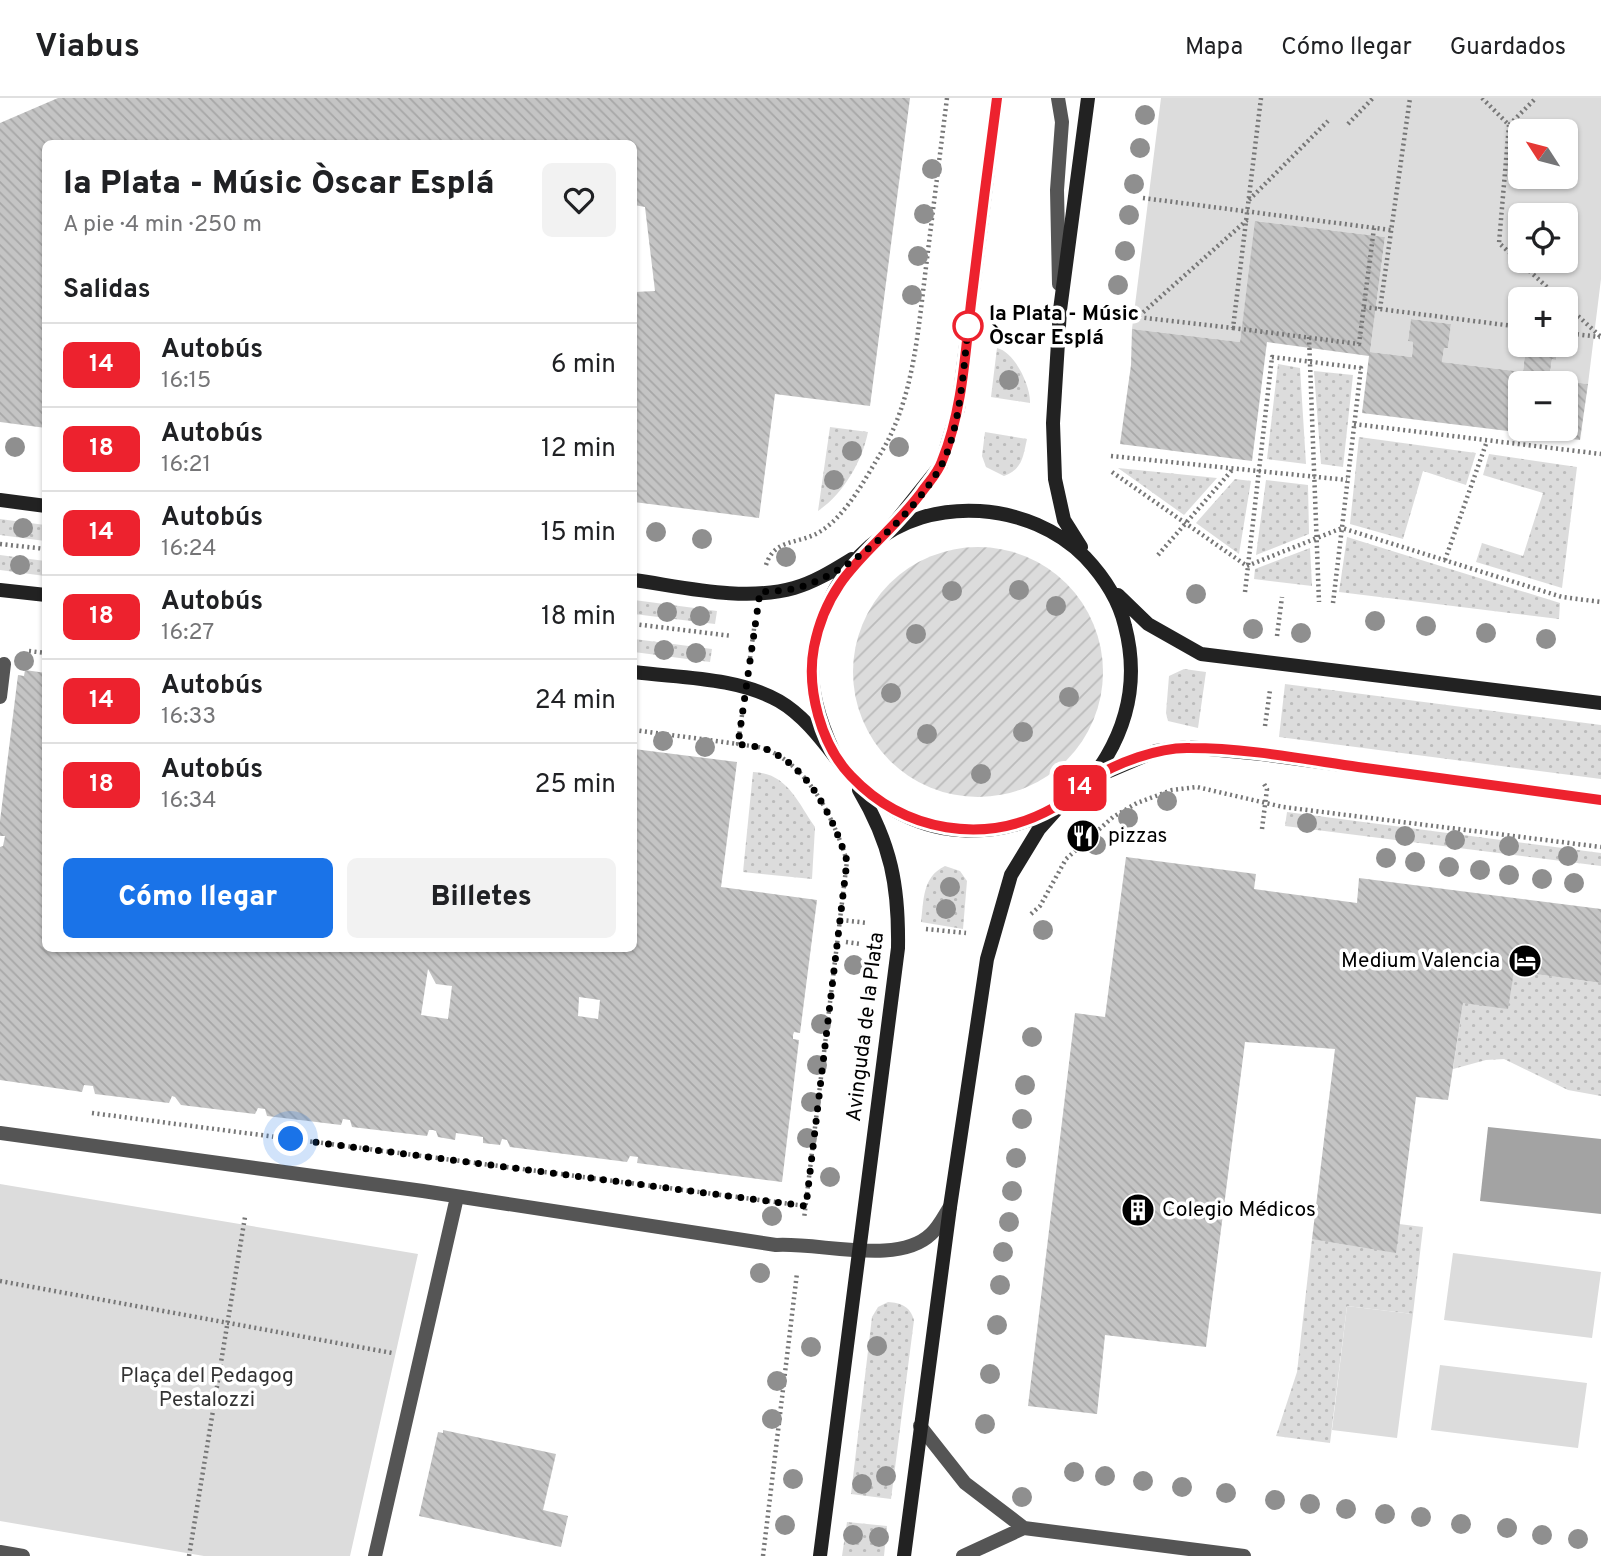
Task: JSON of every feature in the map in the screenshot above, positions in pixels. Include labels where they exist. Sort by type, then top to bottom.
[{"type":"main road","points":[[637,580],[738,593],[793,589],[826,575],[881,538],[909,508],[942,465],[957,409],[997,98]]},
{"type":"main road","points":[[904,1556],[950,1207],[987,959],[1011,875],[1039,829],[1102,765],[1119,736],[1131,695],[1132,652],[1122,611],[1064,520],[1055,479],[1053,424],[1060,310],[1088,98]]},
{"type":"main road","points":[[0,500],[42,505]]},
{"type":"main road","points":[[881,538],[942,513],[975,510],[1012,515],[1044,526],[1075,547],[1091,563]]},
{"type":"main road","points":[[835,755],[822,725],[814,692],[814,650],[825,608],[842,578],[862,553]]},
{"type":"main road","points":[[1106,583],[1148,624],[1201,654],[1601,703]]},
{"type":"main road","points":[[0,590],[42,595]]},
{"type":"main road","points":[[637,672],[747,687],[779,701],[807,723],[851,777],[874,797],[901,815],[931,826],[986,830],[1029,821],[1064,802]]},
{"type":"main road","points":[[1087,780],[1156,751],[1188,747],[1262,754],[1601,800]]},
{"type":"main road","name":"Avinguda de la Plata","points":[[820,1556],[899,926],[896,880],[885,838],[851,777]]},
{"type":"street","points":[[1058,98],[1062,122],[1057,190],[1060,310]]},
{"type":"street","points":[[0,698],[4,664]]},
{"type":"street","points":[[0,1133],[776,1245],[801,1244],[888,1251],[915,1246],[932,1234],[950,1207]]},
{"type":"street","points":[[375,1556],[457,1197]]},
{"type":"street","points":[[920,1426],[965,1483],[1024,1528],[1244,1556]]},
{"type":"street","points":[[963,1556],[1024,1528]]},
{"type":"street","points":[[0,1552],[23,1556]]},
{"type":"path","points":[[738,744],[760,592],[773,550],[788,541],[819,533],[833,523],[881,454],[892,430],[911,369],[947,98]]},
{"type":"path","points":[[1233,328],[1261,98]]},
{"type":"path","points":[[1348,124],[1373,98]]},
{"type":"path","points":[[1380,309],[1410,98]]},
{"type":"path","points":[[1482,98],[1508,124]]},
{"type":"path","points":[[1515,119],[1536,98]]},
{"type":"path","points":[[1249,200],[1328,121]]},
{"type":"path","points":[[1508,137],[1499,243],[1547,287]]},
{"type":"path","points":[[1143,198],[1391,230]]},
{"type":"path","points":[[1139,317],[1247,220]]},
{"type":"path","points":[[1128,316],[1359,344],[1374,228]]},
{"type":"path","points":[[1364,307],[1508,325]]},
{"type":"path","points":[[1578,316],[1601,337]]},
{"type":"path","points":[[1578,334],[1601,337]]},
{"type":"path","points":[[1309,337],[1319,602]]},
{"type":"path","points":[[1245,593],[1272,357],[1361,368],[1333,603]]},
{"type":"path","points":[[1354,424],[1601,454]]},
{"type":"path","points":[[1445,561],[1487,441]]},
{"type":"path","points":[[1111,456],[1347,480]]},
{"type":"path","points":[[1158,555],[1234,468]]},
{"type":"path","points":[[1112,472],[1247,566]]},
{"type":"path","points":[[1247,566],[1342,528],[1562,597],[1601,602]]},
{"type":"path","points":[[0,544],[42,549]]},
{"type":"path","points":[[1262,829],[1267,789],[1259,775],[1282,597]]},
{"type":"path","points":[[637,624],[732,636]]},
{"type":"path","points":[[83,1112],[806,1206],[847,861],[827,813],[808,782],[795,768],[767,749],[637,730]]},
{"type":"path","points":[[1028,917],[1040,906],[1066,859],[1113,817],[1137,803],[1172,790],[1197,787],[1265,803],[1601,847]]},
{"type":"path","points":[[919,928],[969,933]]},
{"type":"path","points":[[846,943],[861,944]]},
{"type":"path","points":[[189,1556],[245,1217]]},
{"type":"path","points":[[763,1556],[798,1265]]},
{"type":"path","points":[[0,1281],[420,1358]]},
{"type":"green space","points":[[1161,98],[1601,98],[1601,279],[1588,384],[1578,383],[1578,371],[1550,371],[1552,359],[1578,357],[1578,287],[1508,287],[1508,357],[1525,357],[1523,371],[1442,362],[1444,348],[1448,348],[1451,324],[1411,319],[1408,341],[1413,342],[1412,357],[1370,352],[1385,237],[1256,221],[1240,342],[1132,329]]},
{"type":"green space","points":[[997,348],[1010,356],[1021,371],[1028,388],[1030,403],[991,397]]},
{"type":"green space","points":[[1278,364],[1300,368],[1306,464],[1267,459]]},
{"type":"green space","points":[[1314,371],[1353,375],[1343,467],[1321,464]]},
{"type":"green space","points":[[830,427],[868,432],[861,455],[850,476],[836,496],[818,511]]},
{"type":"green space","points":[[985,432],[1027,439],[1023,456],[1015,470],[1004,476],[986,467],[982,456]]},
{"type":"green space","points":[[1359,437],[1476,453],[1466,485],[1423,471],[1403,539],[1350,524]]},
{"type":"green space","points":[[1489,454],[1577,467],[1562,588],[1476,562],[1482,543],[1523,556],[1543,493],[1483,475]]},
{"type":"green space","points":[[1118,468],[1217,478],[1184,515]]},
{"type":"green space","points":[[1235,479],[1251,481],[1239,554],[1196,523]]},
{"type":"green space","points":[[1266,480],[1308,485],[1309,534],[1256,555]]},
{"type":"green space","points":[[0,519],[42,525],[42,541],[0,535]]},
{"type":"green space","points":[[1347,537],[1560,603],[1559,619],[1339,592]]},
{"type":"green space","points":[[978,547],[1026,557],[1047,568],[1066,584],[1082,603],[1093,624],[1103,672],[1093,720],[1082,741],[1066,760],[1047,776],[1026,787],[978,797],[930,787],[909,776],[890,760],[874,741],[863,720],[853,672],[863,624],[874,603],[890,584],[909,568],[930,557]]},
{"type":"green space","points":[[1310,548],[1312,586],[1254,579],[1255,569]]},
{"type":"green space","points":[[0,555],[42,561],[42,576],[0,570]]},
{"type":"green space","points":[[637,600],[717,611],[715,624],[637,614]]},
{"type":"green space","points":[[637,639],[712,649],[710,662],[637,652]]},
{"type":"green space","points":[[1184,669],[1206,672],[1198,728],[1168,721],[1166,713],[1169,676]]},
{"type":"green space","points":[[1285,684],[1601,725],[1601,779],[1279,737]]},
{"type":"green space","points":[[753,772],[775,777],[783,783],[815,827],[812,879],[743,872]]},
{"type":"green space","points":[[1287,812],[1601,853],[1601,866],[1285,826]]},
{"type":"green space","points":[[945,866],[960,871],[967,881],[963,929],[921,922],[928,883],[937,871]]},
{"type":"green space","points":[[1514,971],[1601,983],[1601,1096],[1568,1090],[1504,1059],[1486,1060],[1453,1069],[1463,1003]]},
{"type":"green space","name":"Plaça del Pedagog Pestalozzi","points":[[0,1184],[418,1254],[350,1556],[204,1556],[0,1521]]},
{"type":"green space","points":[[1399,1224],[1423,1227],[1413,1314],[1347,1306],[1330,1443],[1276,1436],[1297,1372],[1312,1239]]},
{"type":"green space","points":[[1453,1253],[1601,1272],[1592,1338],[1444,1320]]},
{"type":"green space","points":[[888,1302],[904,1306],[914,1320],[891,1499],[851,1494],[872,1317],[878,1307]]},
{"type":"green space","points":[[1347,1306],[1413,1314],[1397,1438],[1332,1430]]},
{"type":"green space","points":[[1440,1365],[1587,1383],[1578,1448],[1431,1430]]},
{"type":"green space","points":[[847,1522],[887,1526],[884,1556],[842,1556]]},
{"type":"shaded area","points":[[1488,1127],[1601,1139],[1601,1214],[1480,1201]]},
{"type":"building","points":[[58,98],[910,98],[870,406],[775,394],[759,518],[637,502],[637,292],[655,291],[645,207],[637,206],[637,140],[42,140],[42,427],[0,422],[0,123]]},
{"type":"building","points":[[1255,221],[1385,237],[1370,352],[1412,357],[1413,342],[1408,341],[1411,319],[1451,324],[1448,348],[1444,348],[1442,362],[1515,371],[1508,371],[1508,431],[1362,413],[1369,356],[1267,342],[1252,461],[1120,444],[1131,365],[1132,329],[1240,342]]},
{"type":"building","points":[[1525,357],[1556,357],[1556,360],[1552,359],[1550,371],[1523,371]]},
{"type":"building","points":[[1578,383],[1588,384],[1578,440]]},
{"type":"building","points":[[25,670],[42,672],[42,952],[637,952],[637,749],[737,762],[721,887],[817,900],[800,1033],[794,1032],[793,1035],[793,1039],[799,1040],[782,1182],[637,1163],[638,1157],[630,1156],[627,1162],[510,1147],[507,1140],[502,1139],[500,1145],[483,1143],[483,1137],[456,1133],[455,1140],[438,1137],[433,1130],[429,1130],[427,1136],[352,1127],[350,1120],[343,1119],[341,1125],[267,1116],[265,1109],[258,1108],[255,1114],[181,1105],[172,1096],[169,1103],[95,1094],[93,1086],[84,1085],[82,1092],[0,1080],[0,847],[3,846],[5,836],[0,836],[0,821],[18,675],[24,676]],"holes":[[[428,969],[436,984],[452,986],[448,1019],[421,1015]],[[579,997],[600,1000],[598,1019],[578,1016]]]},
{"type":"building","points":[[1126,857],[1256,874],[1254,889],[1357,903],[1359,878],[1601,909],[1601,983],[1514,971],[1508,1009],[1463,1003],[1448,1100],[1416,1097],[1396,1253],[1312,1239],[1335,1049],[1245,1042],[1206,1347],[1105,1335],[1097,1414],[1028,1406],[1075,1013],[1105,1017]]},
{"type":"building","points":[[443,1430],[556,1454],[543,1510],[568,1516],[561,1547],[419,1516],[438,1432],[443,1433]]},
{"type":"bus line","name":"14","points":[[997,98],[957,409],[942,465],[909,508],[881,538],[862,553],[842,578],[825,608],[814,650],[814,692],[822,725],[835,755],[851,777],[901,815],[931,826],[958,830],[986,830],[1029,821],[1064,802],[1087,780],[1156,751],[1188,747],[1262,754],[1601,800]]},
{"type":"place","name":"la Plata - Músic Òscar Esplá","points":[[968,326]]},
{"type":"place","name":"pizzas","points":[[1083,836]]},
{"type":"place","name":"Medium Valencia","points":[[1525,961]]},
{"type":"place","name":"Colegio Médicos","points":[[1138,1210]]},
{"type":"route","points":[[291,1139],[806,1206],[847,861],[840,838],[827,813],[808,782],[789,761],[767,749],[738,744],[760,592],[793,589],[826,575],[881,538],[909,508],[942,465],[957,409],[969,319],[968,326]]}]
